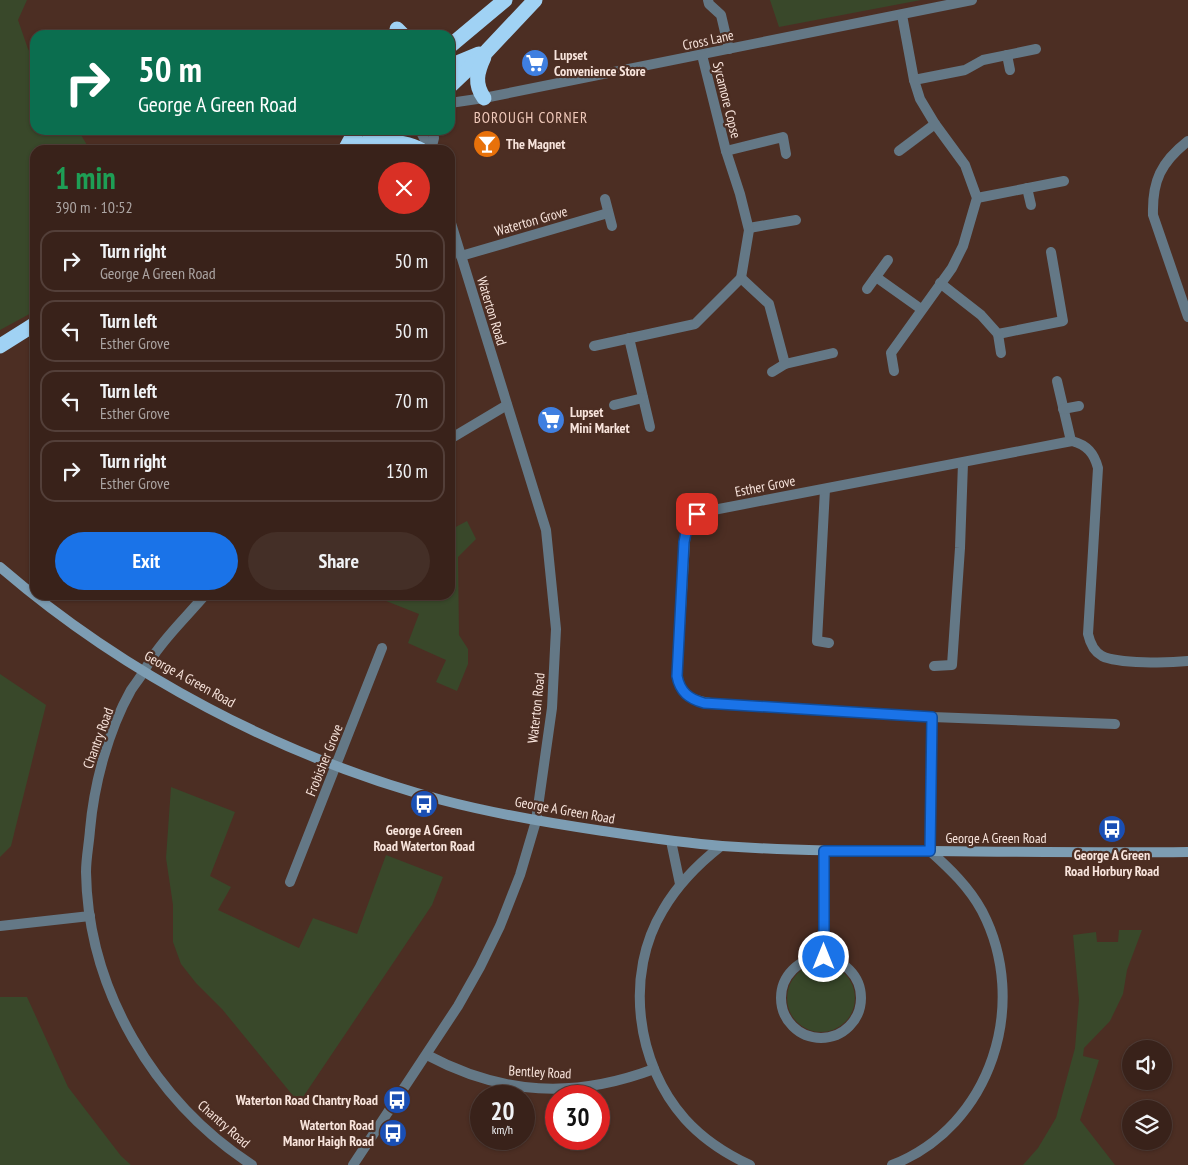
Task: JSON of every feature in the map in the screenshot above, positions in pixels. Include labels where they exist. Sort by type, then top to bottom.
[{"type":"highway","points":[[455,42],[505,0]]},
{"type":"highway","points":[[455,81],[487,51],[535,0]]},
{"type":"highway","points":[[455,64],[487,51]]},
{"type":"highway","points":[[484,98],[476,80],[478,68],[487,51]]},
{"type":"highway","points":[[372,135],[410,145]]},
{"type":"highway","points":[[0,346],[30,327]]},
{"type":"main road","name":"George A Green Road","points":[[0,567],[30,591]]},
{"type":"main road","name":"George A Green Road","points":[[41,600],[57,613],[144,671],[195,700],[272,739],[389,784],[442,800],[536,821],[671,841],[722,846],[824,851],[1188,852]]},
{"type":"street","points":[[708,0],[709,4],[721,15],[729,49]]},
{"type":"street","name":"Cross Lane","points":[[455,103],[972,0]]},
{"type":"street","points":[[894,371],[891,353],[952,268],[963,246],[977,198],[965,165],[934,124],[920,99],[914,80],[902,15]]},
{"type":"street","points":[[914,80],[965,70],[983,60],[1036,49]]},
{"type":"street","name":"Sycamore Copse","points":[[702,55],[726,151],[749,228],[742,278]]},
{"type":"street","points":[[1007,55],[1010,70]]},
{"type":"street","points":[[899,151],[934,124]]},
{"type":"street","name":"Sycamore Copse","points":[[726,151],[783,137],[786,154]]},
{"type":"street","points":[[1188,141],[1174,152],[1161,168],[1152,200],[1153,215],[1188,317]]},
{"type":"street","points":[[977,198],[1064,181]]},
{"type":"street","points":[[1027,188],[1031,205]]},
{"type":"street","points":[[604,198],[612,226]]},
{"type":"street","name":"Waterton Grove","points":[[462,256],[608,213]]},
{"type":"street","points":[[749,228],[796,220]]},
{"type":"street","name":"Waterton Road","points":[[353,1165],[427,1056],[458,1006],[500,926],[520,875],[536,821],[552,708],[556,629],[546,530],[455,235]]},
{"type":"street","points":[[998,334],[1063,321],[1051,252]]},
{"type":"street","points":[[867,289],[888,260]]},
{"type":"street","points":[[876,277],[921,309]]},
{"type":"street","points":[[594,346],[695,324],[742,278],[769,304],[785,364]]},
{"type":"street","points":[[940,284],[981,315],[998,334],[1001,353]]},
{"type":"street","points":[[629,338],[650,427]]},
{"type":"street","points":[[772,372],[785,364],[833,353]]},
{"type":"street","points":[[1057,381],[1070,441],[1086,447],[1096,459],[1098,468],[1088,634],[1090,643],[1102,656],[1119,660],[1167,663],[1188,661]]},
{"type":"street","points":[[614,405],[643,398]]},
{"type":"street","points":[[455,436],[507,406]]},
{"type":"street","points":[[1064,409],[1079,406]]},
{"type":"street","name":"Esther Grove","points":[[1070,441],[703,512],[692,519],[686,530],[684,542],[677,676],[679,685],[684,693],[693,700],[704,703],[932,717],[1115,724]]},
{"type":"street","points":[[934,666],[952,665],[960,548],[963,463]]},
{"type":"street","points":[[825,489],[818,641],[829,643]]},
{"type":"street","name":"Chantry Road","points":[[201,600],[156,652],[131,690],[104,756],[92,803],[86,871],[90,916],[97,954],[118,1012],[152,1069],[203,1128],[227,1149],[252,1165]]},
{"type":"street","name":"Frobisher Grove","points":[[290,882],[382,648]]},
{"type":"street","points":[[892,1165],[926,1147],[949,1128],[968,1106],[984,1080],[995,1053],[1002,1024],[1003,985],[1001,966],[993,937],[981,910],[967,888],[930,851],[932,717]]},
{"type":"street","points":[[671,841],[680,884]]},
{"type":"street","points":[[722,846],[699,863],[680,884],[662,911],[649,941],[641,973],[640,1006],[644,1038],[654,1069],[667,1095],[685,1119],[706,1139],[731,1156],[750,1165]]},
{"type":"street","points":[[824,851],[824,957]]},
{"type":"street","points":[[0,926],[90,916]]},
{"type":"street","points":[[824,957],[840,962],[853,973],[860,988],[861,1005],[854,1021],[842,1032],[826,1038],[809,1037],[794,1029],[784,1015],[780,999],[783,982],[793,968],[807,959],[824,957]]},
{"type":"street","name":"Bentley Road","points":[[427,1056],[484,1080],[515,1087],[539,1089],[562,1090],[609,1084],[654,1069]]},
{"type":"green space","points":[[0,0],[27,0],[18,20],[30,52],[30,135],[81,135],[87,145],[30,145],[30,314],[0,330]]},
{"type":"green space","points":[[770,0],[921,0],[779,27]]},
{"type":"green space","points":[[467,521],[476,539],[458,557],[459,635],[468,649],[468,664],[457,691],[436,682],[446,660],[408,643],[419,614],[384,600],[455,600],[455,527]]},
{"type":"green space","points":[[0,674],[46,705],[11,846],[0,857]]},
{"type":"green space","points":[[171,787],[235,812],[210,876],[231,887],[218,910],[299,948],[313,918],[357,934],[386,855],[443,877],[432,905],[299,1103],[222,1009],[196,983],[181,964],[173,942],[173,905],[166,858]]},
{"type":"green space","points":[[1119,930],[1142,930],[1127,970],[1123,994],[1110,1021],[1084,1048],[1083,1056],[1099,1060],[1080,1120],[1115,1165],[1023,1165],[1038,1148],[1056,1118],[1075,1048],[1079,1000],[1073,935],[1096,932],[1097,942],[1118,942]]},
{"type":"green space","points":[[821,964],[834,967],[845,974],[852,985],[855,998],[852,1011],[845,1022],[834,1029],[821,1032],[808,1029],[797,1022],[790,1011],[787,998],[790,985],[797,974],[808,967]]},
{"type":"green space","points":[[0,997],[27,997],[68,1087],[121,1156],[131,1165],[0,1165]]},
{"type":"place","name":"Lupset Convenience Store","points":[[535,63]]},
{"type":"place","name":"The Magnet","points":[[487,144]]},
{"type":"place","name":"Lupset Mini Market","points":[[551,420]]},
{"type":"place","name":"George A Green Road Waterton Road","points":[[424,804]]},
{"type":"place","name":"George A Green Road Horbury Road","points":[[1112,829]]},
{"type":"place","name":"Waterton Road Chantry Road","points":[[397,1100]]},
{"type":"place","name":"Waterton Road Manor Haigh Road","points":[[393,1133]]},
{"type":"district","name":"BOROUGH CORNER","points":[[531,118]]},
{"type":"route","points":[[697,514],[688,524],[684,542],[677,676],[679,685],[684,693],[693,700],[704,703],[932,717],[930,851],[824,851],[824,957]]}]
